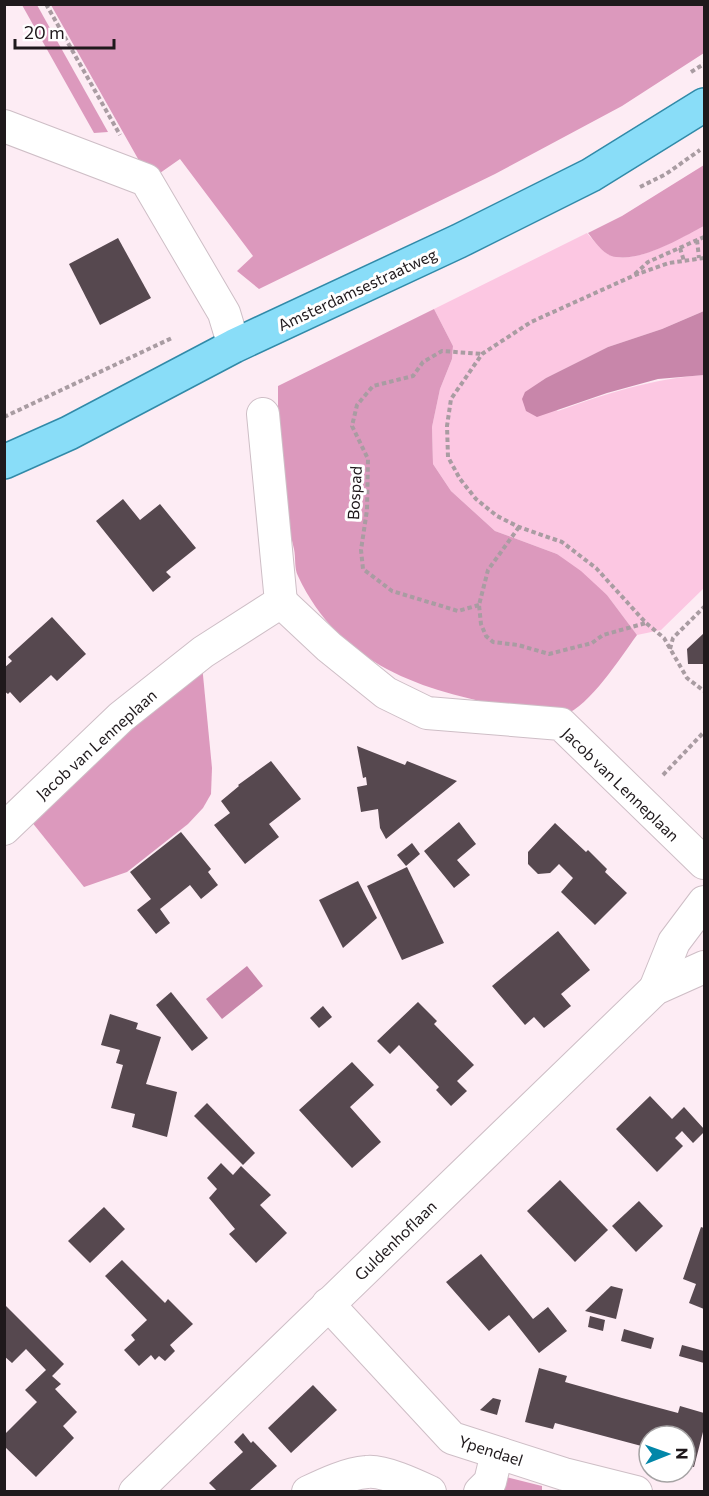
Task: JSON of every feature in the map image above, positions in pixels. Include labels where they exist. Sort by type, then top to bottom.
[{"type":"main road","name":"Amsterdamsestraatweg","points":[[4,462],[69,433],[234,346],[459,241],[591,175],[705,105]]},
{"type":"street","points":[[4,126],[146,180],[224,313],[234,346]]},
{"type":"street","points":[[263,414],[281,602]]},
{"type":"street","name":"Jacob van Lenneplaan","points":[[4,829],[121,717],[202,652],[281,602],[329,647],[386,693],[428,712],[561,724],[705,863]]},
{"type":"street","name":"Guldenhoflaan","points":[[655,989],[674,942],[705,902]]},
{"type":"street","name":"Guldenhoflaan","points":[[135,1491],[655,989],[705,967]]},
{"type":"street","name":"Ypendael","points":[[328,1304],[452,1438],[497,1452],[562,1483],[636,1491]]},
{"type":"street","points":[[480,1491],[490,1482],[497,1452]]},
{"type":"street","points":[[308,1491],[338,1478],[369,1471],[414,1488]]},
{"type":"path","points":[[46,4],[146,180]]},
{"type":"path","points":[[685,76],[705,64]]},
{"type":"path","points":[[635,275],[648,262],[705,237]]},
{"type":"path","points":[[697,240],[699,258]]},
{"type":"path","points":[[680,248],[684,261]]},
{"type":"path","points":[[666,254],[669,263]]},
{"type":"path","points":[[705,258],[669,263],[635,275],[531,322],[482,354],[451,399],[447,426],[448,457],[476,499],[497,516],[519,527],[562,542],[596,568],[646,623],[664,638],[687,678],[705,691]]},
{"type":"path","points":[[657,259],[660,267]]},
{"type":"path","points":[[4,417],[224,313]]},
{"type":"path","name":"Bospad","points":[[479,605],[458,611],[392,591],[363,569],[361,550],[367,510],[368,459],[352,426],[357,405],[373,386],[413,376],[423,362],[442,351],[482,354]]},
{"type":"path","points":[[519,527],[488,570],[479,605],[481,624],[486,636],[493,642],[518,645],[549,654],[592,643],[603,635],[646,623]]},
{"type":"path","points":[[670,649],[673,639],[705,607]]},
{"type":"path","points":[[663,775],[705,732]]},
{"type":"shaded area","points":[[22,5],[37,5],[108,132],[94,133]]},
{"type":"shaded area","points":[[51,5],[704,5],[704,53],[622,106],[495,174],[259,289],[237,271],[253,256],[180,159],[150,180]]},
{"type":"shaded area","points":[[704,165],[704,226],[650,252],[627,257],[608,254],[588,233],[622,216]]},
{"type":"shaded area","points":[[704,226],[704,311],[662,329],[608,347],[546,378],[526,392],[558,411],[630,388],[704,375],[704,588],[661,630],[637,635],[607,595],[557,554],[495,531],[451,491],[433,464],[432,427],[440,389],[452,359],[453,346],[434,309],[587,233],[608,254],[627,257],[650,252]]},
{"type":"shaded area","points":[[434,309],[453,346],[452,359],[440,389],[432,427],[433,464],[451,491],[495,531],[557,554],[581,571],[607,595],[637,635],[594,692],[574,710],[564,715],[485,702],[447,693],[410,680],[376,663],[346,641],[319,612],[297,573],[281,485],[278,386]]},
{"type":"shaded area","points":[[704,311],[704,375],[658,379],[607,393],[537,417],[526,411],[522,399],[525,392],[546,378],[608,347],[662,329]]},
{"type":"shaded area","points":[[202,665],[212,768],[211,794],[203,808],[188,824],[127,872],[84,887],[31,821],[84,769]]},
{"type":"shaded area","points":[[247,966],[263,986],[222,1019],[206,999]]},
{"type":"shaded area","points":[[506,1477],[542,1486],[542,1491],[498,1492]]},
{"type":"building","points":[[118,238],[151,298],[100,325],[69,264]]},
{"type":"building","points":[[123,499],[140,520],[160,504],[196,548],[166,572],[171,577],[153,592],[96,521]]},
{"type":"building","points":[[52,617],[86,654],[57,681],[51,675],[20,703],[10,692],[8,694],[4,691],[4,668],[12,661],[8,657]]},
{"type":"building","points":[[704,633],[704,666],[703,664],[688,664],[687,649]]},
{"type":"building","points":[[357,746],[405,765],[407,761],[457,781],[386,839],[380,828],[378,809],[361,812],[357,787],[367,785],[366,777],[363,778]]},
{"type":"building","points":[[271,761],[301,799],[269,824],[279,837],[245,864],[214,825],[230,813],[221,801],[238,785]]},
{"type":"building","points":[[459,822],[476,844],[457,860],[470,875],[454,888],[424,851]]},
{"type":"building","points":[[555,823],[586,852],[588,850],[607,869],[605,872],[627,893],[595,925],[561,892],[573,878],[559,864],[550,873],[538,874],[528,864],[528,852]]},
{"type":"building","points":[[181,832],[211,869],[208,872],[218,885],[201,899],[190,885],[160,909],[170,923],[156,934],[137,910],[151,899],[130,872]]},
{"type":"building","points":[[412,843],[420,854],[406,866],[397,855]]},
{"type":"building","points":[[407,867],[444,943],[402,960],[367,886]]},
{"type":"building","points":[[358,881],[377,918],[343,948],[319,900]]},
{"type":"building","points":[[558,931],[590,970],[561,994],[571,1006],[544,1028],[534,1017],[525,1025],[492,986]]},
{"type":"building","points":[[171,992],[208,1038],[192,1051],[156,1005]]},
{"type":"building","points":[[418,1002],[437,1021],[434,1024],[474,1065],[457,1081],[467,1091],[451,1106],[436,1090],[439,1087],[399,1045],[390,1054],[377,1041]]},
{"type":"building","points":[[323,1006],[332,1017],[319,1028],[310,1018]]},
{"type":"building","points":[[110,1014],[138,1023],[136,1029],[161,1037],[146,1084],[177,1092],[167,1137],[132,1127],[135,1114],[111,1108],[123,1065],[116,1063],[120,1050],[101,1045]]},
{"type":"building","points":[[352,1062],[374,1085],[350,1107],[381,1142],[352,1168],[299,1110]]},
{"type":"building","points":[[650,1096],[672,1119],[684,1107],[704,1129],[704,1132],[693,1143],[682,1131],[675,1138],[683,1146],[657,1172],[616,1129]]},
{"type":"building","points":[[207,1103],[255,1153],[243,1165],[194,1116]]},
{"type":"building","points":[[221,1163],[233,1175],[241,1166],[271,1195],[260,1205],[287,1233],[256,1263],[229,1234],[235,1229],[209,1198],[217,1189],[207,1178]]},
{"type":"building","points":[[560,1180],[608,1230],[575,1262],[527,1211]]},
{"type":"building","points":[[639,1201],[663,1226],[636,1252],[612,1226]]},
{"type":"building","points":[[104,1207],[125,1229],[90,1263],[68,1241]]},
{"type":"building","points":[[701,1227],[704,1228],[704,1309],[689,1303],[696,1284],[683,1279]]},
{"type":"building","points":[[481,1254],[533,1319],[548,1307],[567,1331],[539,1353],[509,1315],[489,1331],[446,1282]]},
{"type":"building","points":[[122,1260],[165,1303],[168,1299],[193,1324],[170,1345],[175,1351],[165,1361],[159,1356],[155,1360],[151,1355],[139,1366],[124,1350],[135,1340],[131,1335],[147,1320],[105,1276]]},
{"type":"building","points":[[611,1286],[623,1289],[616,1319],[585,1311]]},
{"type":"building","points":[[4,1304],[64,1364],[52,1376],[61,1384],[55,1389],[77,1412],[63,1426],[74,1438],[36,1477],[4,1446],[4,1435],[37,1402],[25,1390],[46,1370],[26,1349],[12,1363],[4,1356]]},
{"type":"building","points":[[590,1316],[605,1320],[603,1331],[588,1327]]},
{"type":"building","points":[[624,1329],[654,1338],[651,1349],[621,1341]]},
{"type":"building","points":[[682,1345],[704,1351],[704,1363],[679,1356]]},
{"type":"building","points":[[539,1368],[567,1376],[565,1382],[622,1398],[678,1413],[680,1406],[704,1413],[704,1428],[697,1455],[697,1424],[637,1424],[637,1445],[555,1423],[553,1429],[525,1422]]},
{"type":"building","points":[[313,1385],[337,1410],[291,1453],[268,1428]]},
{"type":"building","points":[[493,1398],[501,1400],[497,1415],[480,1410]]},
{"type":"building","points":[[243,1433],[277,1466],[249,1491],[217,1491],[209,1483],[243,1452],[234,1442]]}]
